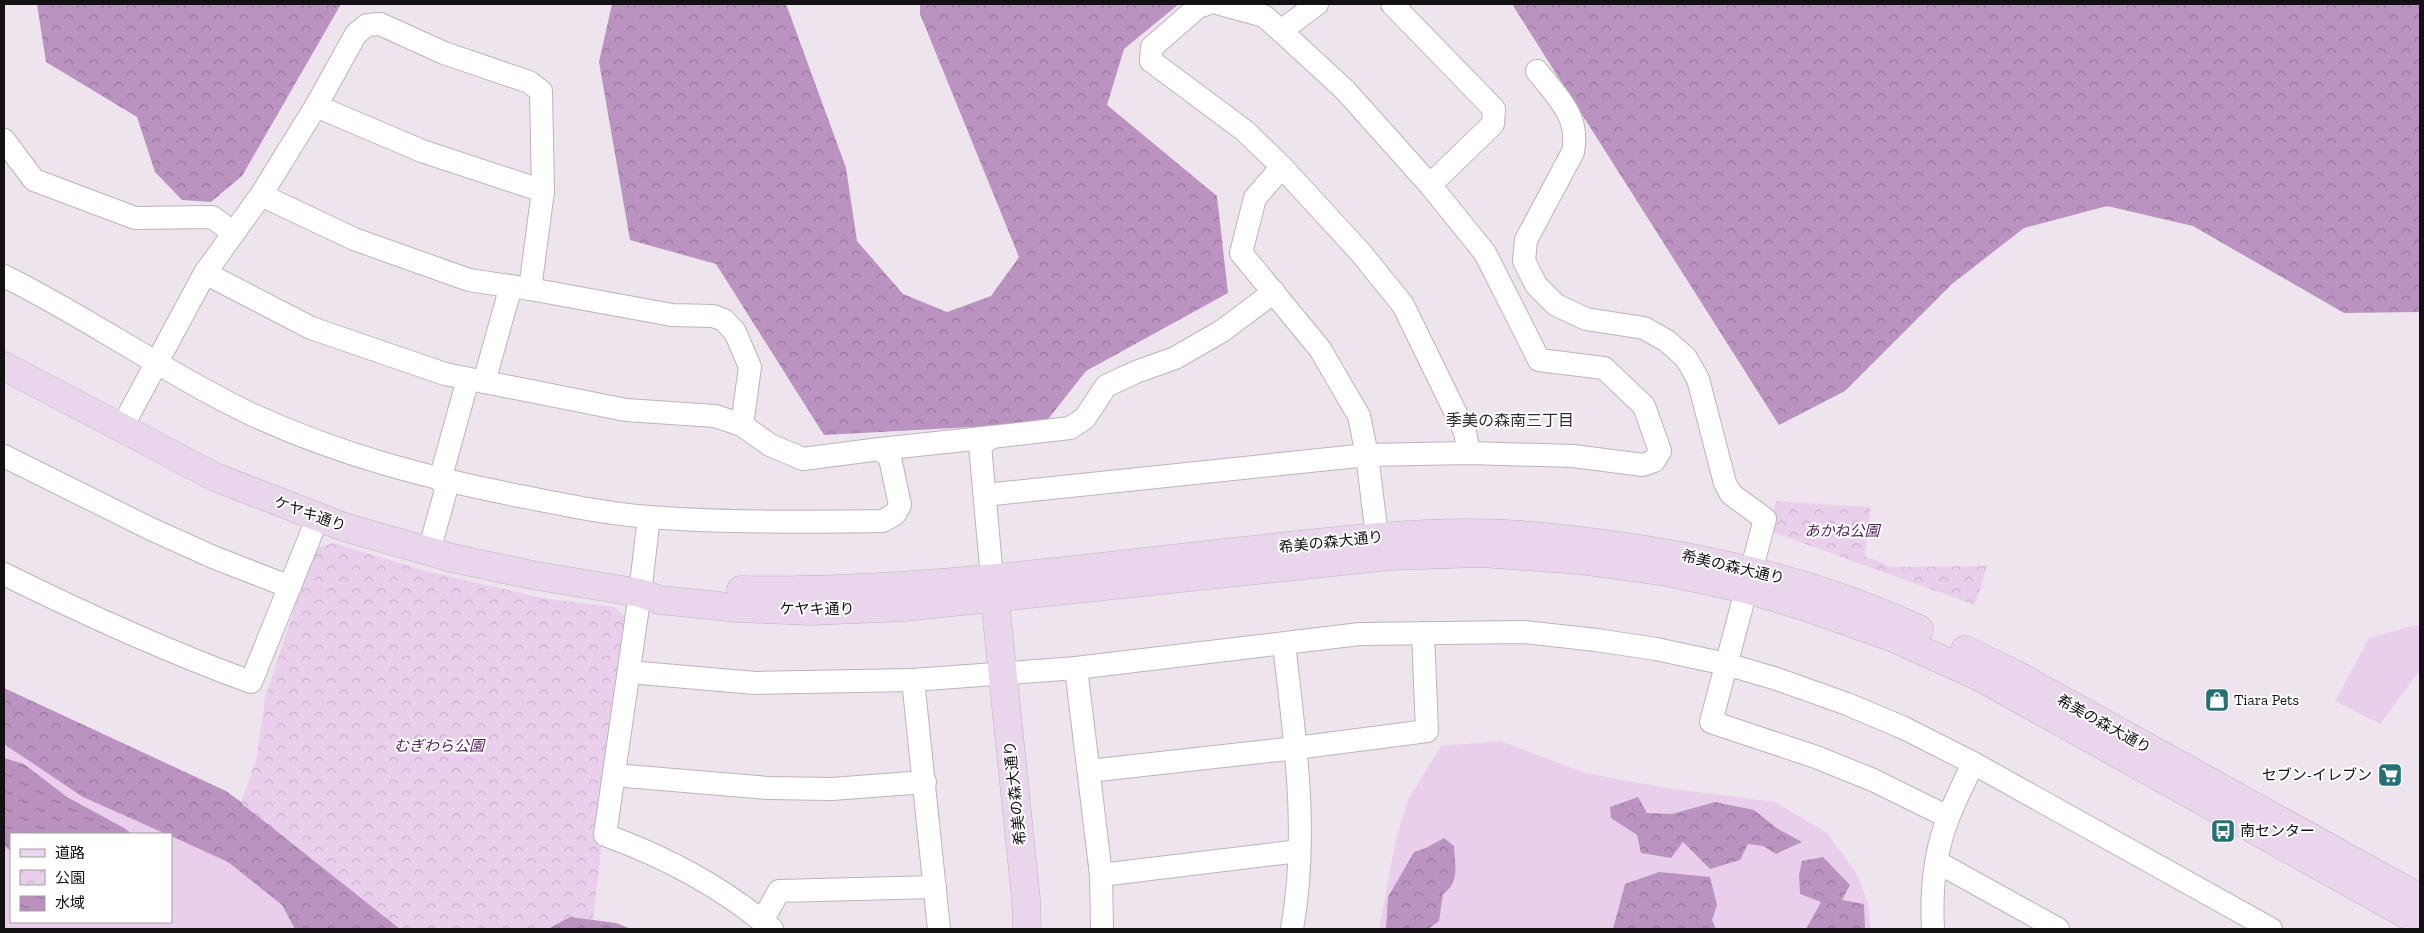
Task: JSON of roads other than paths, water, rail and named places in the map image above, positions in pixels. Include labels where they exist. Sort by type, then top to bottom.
[{"type":"street","points":[[1207,4],[1198,7],[1152,46],[1150,61],[1245,131],[1282,167],[1361,253],[1403,305],[1465,432],[1469,453]]},
{"type":"street","points":[[985,495],[1367,455],[1469,453],[1573,456],[1643,465],[1654,461],[1660,451],[1644,406],[1604,368],[1539,360],[1485,253],[1430,185],[1345,90],[1264,16],[1220,4]]},
{"type":"street","points":[[1281,31],[1317,4]]},
{"type":"street","points":[[1392,4],[1494,109],[1493,124],[1430,185]]},
{"type":"street","points":[[121,429],[205,273],[261,195],[316,106],[356,34],[367,25],[380,24],[444,53],[529,82],[541,91],[543,191],[520,287],[476,380],[444,482],[429,551]]},
{"type":"street","points":[[1537,71],[1570,113],[1576,136],[1574,152],[1526,240],[1524,261],[1536,284],[1556,305],[1586,318],[1644,328],[1667,341],[1686,358],[1698,379],[1725,483],[1731,494],[1765,519],[1711,722],[1816,757],[1873,780],[1948,817]]},
{"type":"street","points":[[316,106],[422,151],[543,191]]},
{"type":"street","points":[[4,140],[34,180],[135,218],[212,217],[234,233]]},
{"type":"street","points":[[1282,167],[1255,198],[1241,253],[1320,349],[1359,416],[1367,455],[1377,536]]},
{"type":"street","points":[[261,195],[354,239],[469,280],[520,287],[672,316],[713,316],[724,320],[735,332],[750,367],[742,425]]},
{"type":"street","points":[[205,273],[311,328],[445,374],[626,410],[715,416],[742,425],[770,445],[803,459],[1070,428],[1085,418],[1106,386],[1136,372],[1175,358],[1222,331],[1274,292]]},
{"type":"street","points":[[4,276],[42,295],[184,379],[254,415],[358,458],[444,482],[584,509],[648,517],[752,522],[883,521],[894,514],[900,505],[890,458],[880,449]]},
{"type":"street","name":"ケヤキ通り","points":[[4,366],[215,477],[318,517],[452,558],[532,575],[640,593],[660,600],[738,608],[811,611],[905,607],[993,588]]},
{"type":"street","points":[[992,437],[980,445],[993,588]]},
{"type":"street","points":[[4,456],[169,537],[290,587]]},
{"type":"street","points":[[4,574],[100,621],[183,658],[251,682],[318,517]]},
{"type":"street","points":[[648,517],[640,593],[605,835],[652,852],[680,866],[767,925],[779,891],[935,887]]},
{"type":"street","name":"希美の森大通り","points":[[993,588],[1377,536],[1471,533],[1572,539],[1669,553],[1749,579],[1806,607],[1894,638],[1980,677],[2118,743],[2420,898]]},
{"type":"street","name":"希美の森大通り","points":[[993,588],[1390,556],[1481,553],[1579,560],[1667,572],[1749,579]]},
{"type":"street","name":"希美の森大通り","points":[[993,588],[1026,899],[1027,929]]},
{"type":"street","points":[[629,672],[755,683],[913,680],[1076,668],[1360,634],[1524,632],[1656,649],[1726,664],[1848,704],[1904,728],[1974,763],[2271,929]]},
{"type":"street","points":[[1089,771],[1427,731],[1424,633]]},
{"type":"street","points":[[1284,644],[1300,792],[1296,904],[1292,929]]},
{"type":"street","points":[[1076,668],[1101,875],[1102,929]]},
{"type":"street","points":[[913,680],[940,929]]},
{"type":"street","name":"希美の森大通り","points":[[2118,743],[2420,922]]},
{"type":"street","points":[[1933,929],[1933,886],[1948,817],[1974,763]]},
{"type":"street","points":[[614,775],[768,788],[832,789],[925,782]]},
{"type":"street","points":[[1101,875],[1299,851]]},
{"type":"street","points":[[1937,862],[2058,929]]},
{"type":"water","points":[[4,758],[24,764],[67,797],[131,833],[10,833],[10,851],[4,845]]},
{"type":"place","name":"Tiara Pets","points":[[2217,700]]},
{"type":"place","name":"セブン-イレブン","points":[[2390,775]]},
{"type":"place","name":"南センター","points":[[2223,831]]},
{"type":"district","name":"季美の森南三丁目","points":[[1510,420]]},
{"type":"park label","name":"あかね公園","points":[[1842,531]]},
{"type":"park label","name":"むぎわら公園","points":[[439,746]]}]
